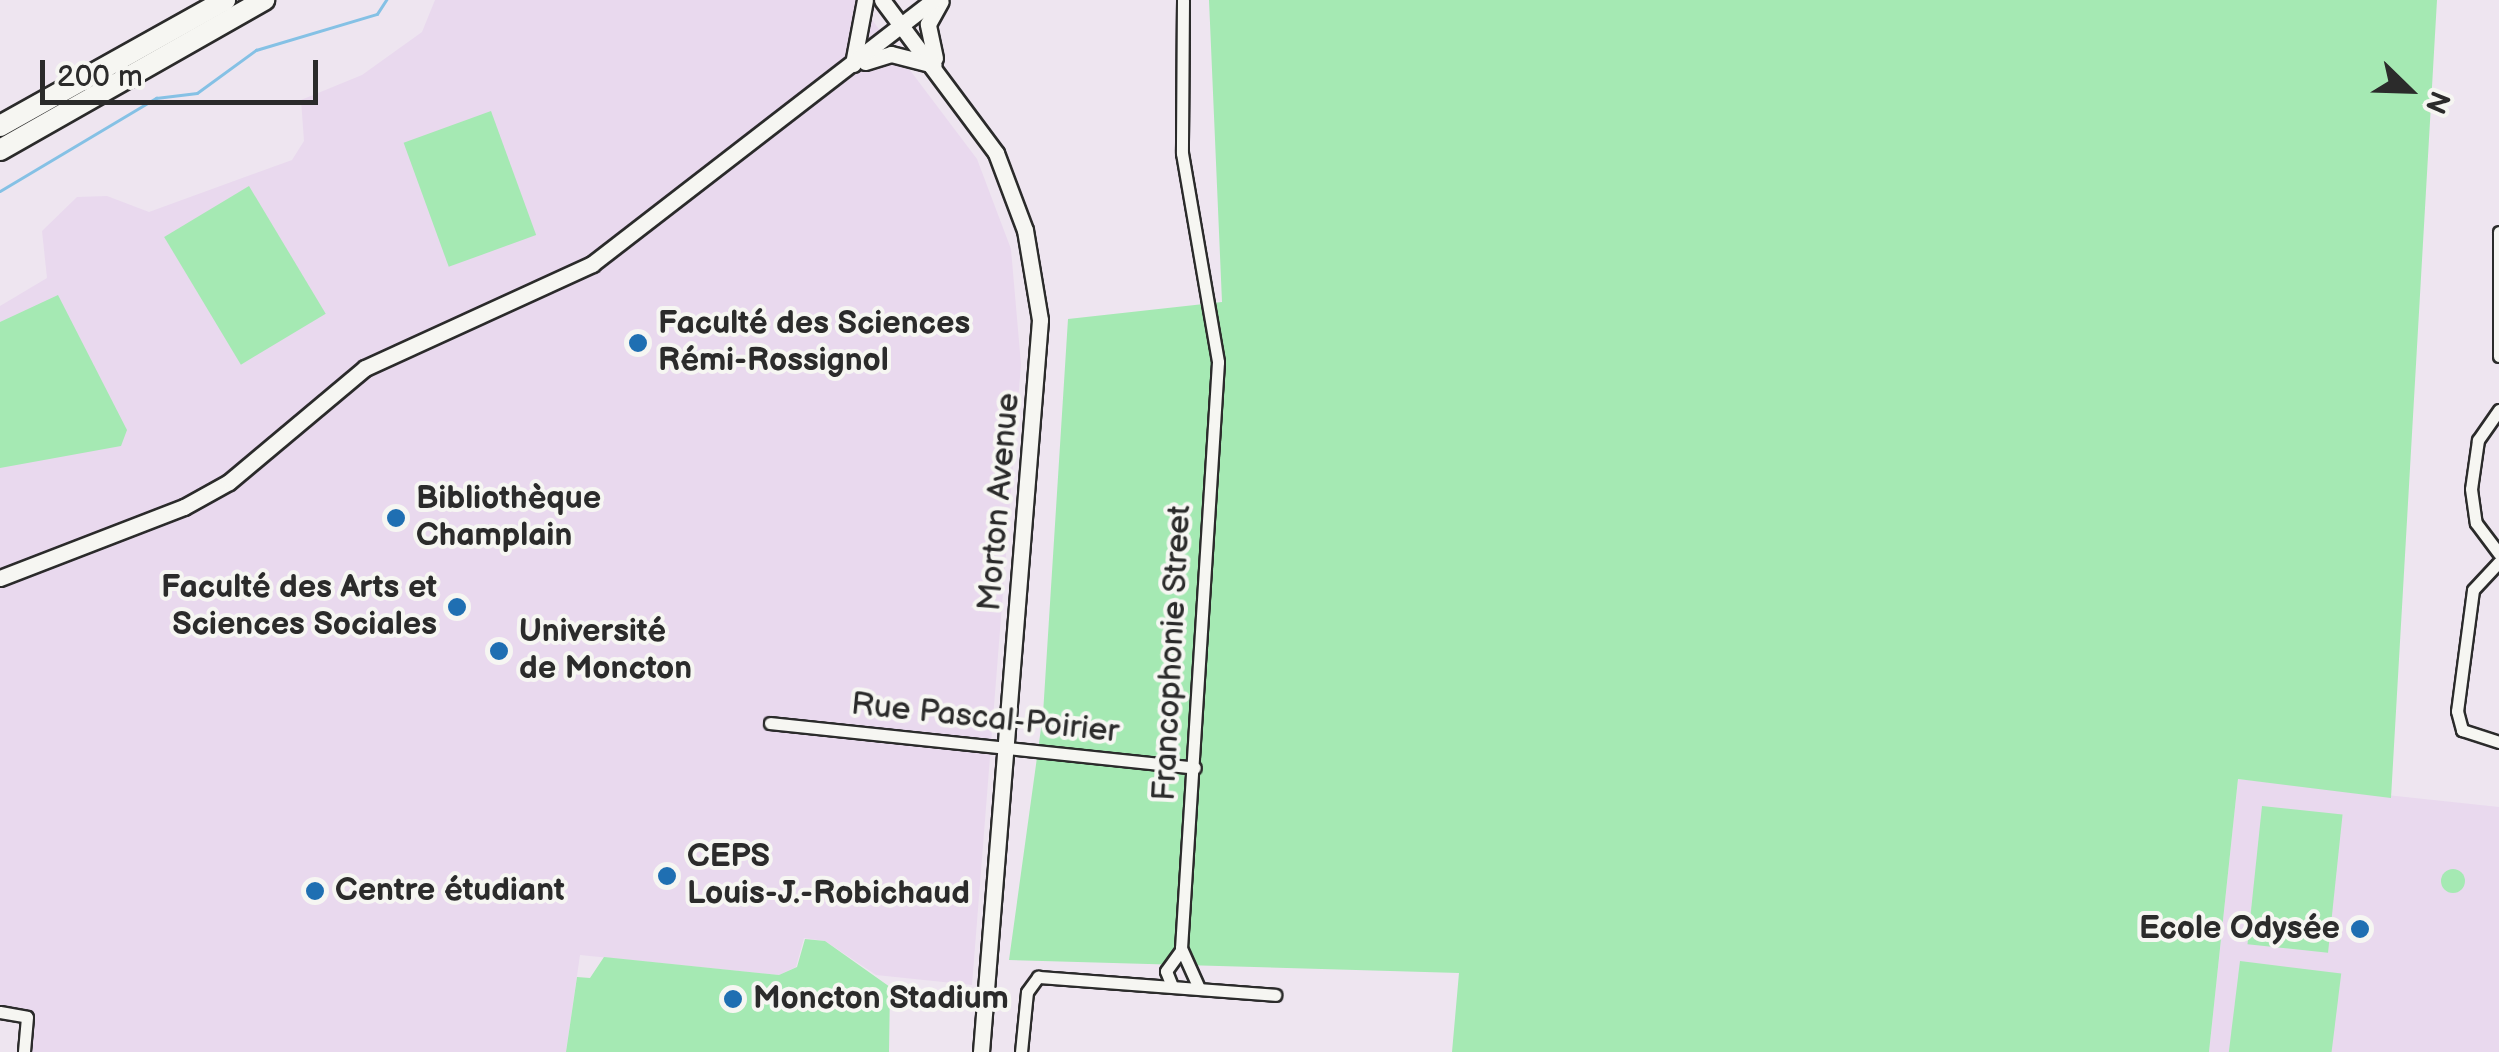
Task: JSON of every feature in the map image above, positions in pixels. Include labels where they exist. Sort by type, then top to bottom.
[{"type":"highway","points":[[0,126],[225,0]]},
{"type":"highway","points":[[0,150],[264,0]]},
{"type":"street","points":[[852,67],[868,21],[865,0]]},
{"type":"street","name":"Morton Avenue","points":[[882,0],[937,66],[1013,193],[1040,320],[981,1052]]},
{"type":"street","points":[[0,578],[155,522],[229,482],[364,368],[519,302],[636,235],[933,0]]},
{"type":"street","points":[[852,67],[891,54],[937,66],[928,24],[942,0]]},
{"type":"street","name":"Francophonie Street","points":[[1178,978],[1195,768],[1218,362],[1182,153],[1183,0]]},
{"type":"street","points":[[2499,232],[2499,356]]},
{"type":"street","points":[[2499,410],[2478,440],[2472,490],[2476,524],[2499,553]]},
{"type":"street","points":[[2499,562],[2473,590],[2456,711],[2462,730],[2499,742]]},
{"type":"street","name":"Rue Pascal-Poirier","points":[[770,723],[1195,768]]},
{"type":"street","points":[[1021,1052],[1026,992],[1038,977],[1178,978],[1275,995]]},
{"type":"street","points":[[0,1012],[27,1017],[24,1052]]},
{"type":"shaded area","name":"Université de Moncton","points":[[435,0],[857,0],[977,159],[1011,249],[1021,364],[972,985],[876,975],[825,941],[804,938],[796,967],[779,975],[580,955],[566,1052],[32,1052],[30,1011],[0,1005],[0,306],[47,278],[42,231],[77,197],[107,196],[149,212],[292,160],[304,141],[301,100],[362,75],[422,32]]},
{"type":"shaded area","name":"Ecole Odysée","points":[[2238,779],[2499,807],[2499,1052],[2209,1052]]},
{"type":"green space","points":[[1209,0],[2437,0],[2391,798],[2238,779],[2209,1052],[1452,1052],[1459,973],[1009,960],[1043,714],[1068,319],[1222,302]]},
{"type":"green space","points":[[491,111],[536,235],[449,267],[404,143]]},
{"type":"green space","points":[[249,186],[326,314],[241,365],[164,237]]},
{"type":"green space","points":[[58,295],[127,430],[121,446],[0,468],[0,322]]},
{"type":"green space","points":[[2262,806],[2343,814],[2328,953],[2247,944]]},
{"type":"green space","points":[[2453,869],[2465,881],[2453,893],[2441,881]]},
{"type":"green space","name":"Moncton Stadium","points":[[805,939],[825,941],[890,987],[889,1052],[566,1052],[577,977],[590,978],[604,957],[779,975],[797,967]]},
{"type":"green space","points":[[2240,961],[2341,973],[2332,1052],[2229,1052]]},
{"type":"waterway","points":[[0,191],[156,98],[197,93],[256,50],[377,14],[386,0]]},
{"type":"place","name":"Faculté des Sciences Rémi-Rossignol","points":[[638,343]]},
{"type":"place","name":"Bibliothèque Champlain","points":[[396,518]]},
{"type":"place","name":"Faculté des Arts et Sciences Sociales","points":[[457,607]]},
{"type":"place","name":"Université de Moncton","points":[[499,651]]},
{"type":"place","name":"CEPS Louis-J.-Robichaud","points":[[667,876]]},
{"type":"place","name":"Centre étudiant","points":[[315,891]]},
{"type":"place","name":"Ecole Odysée","points":[[2360,929]]},
{"type":"place","name":"Moncton Stadium","points":[[733,999]]}]
